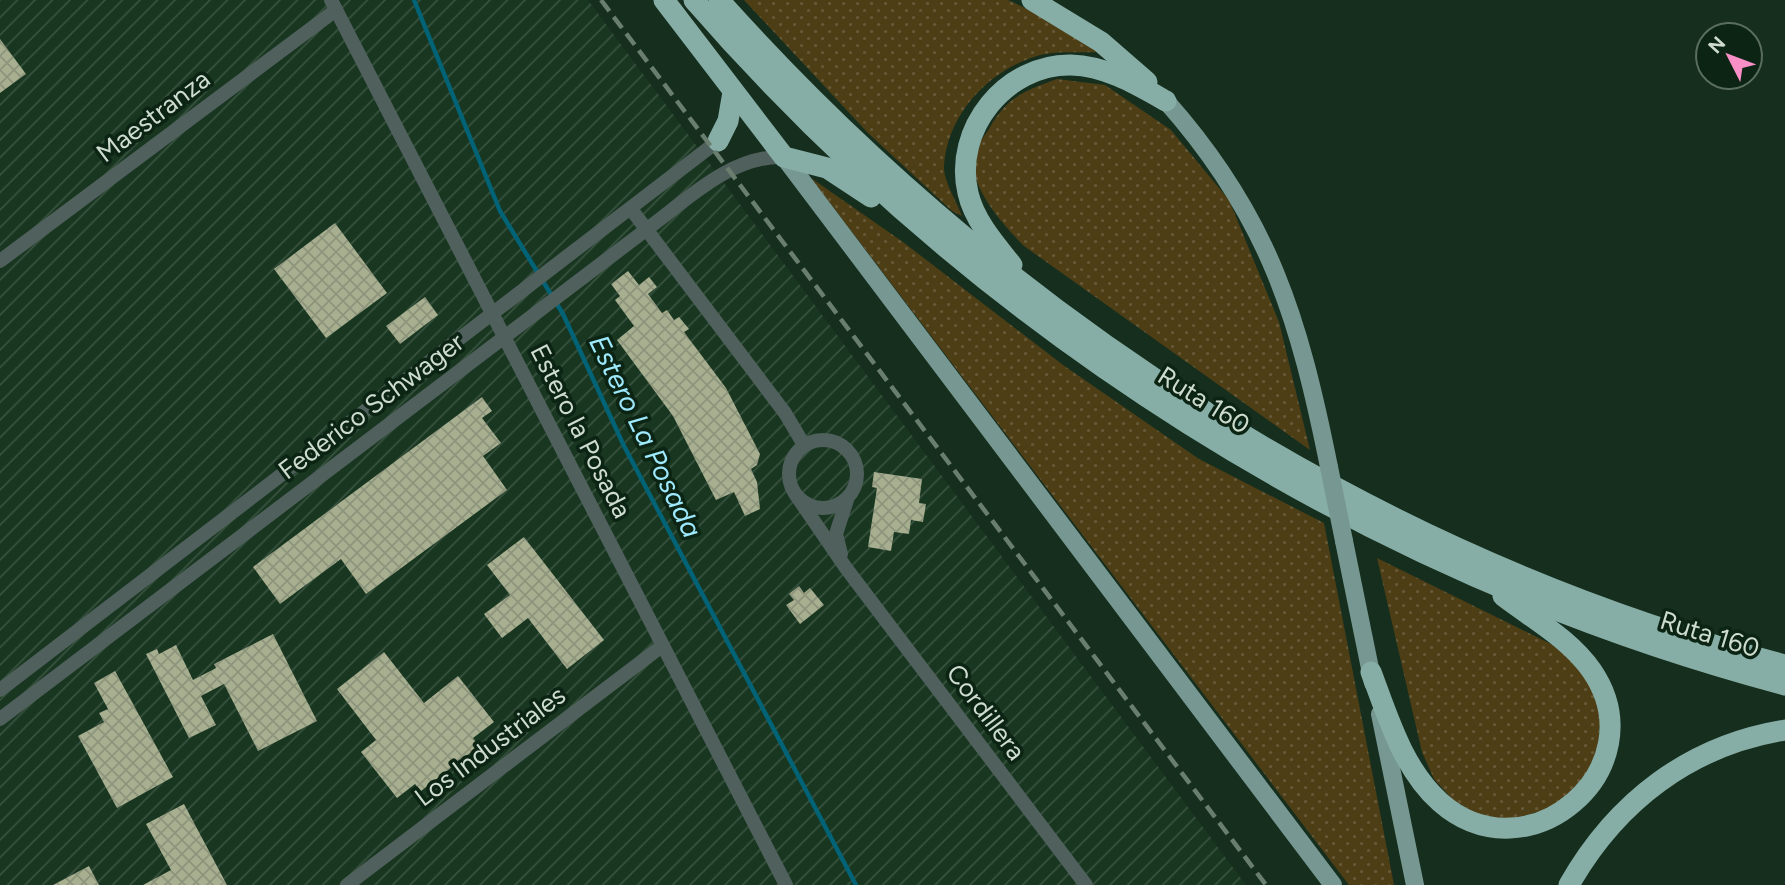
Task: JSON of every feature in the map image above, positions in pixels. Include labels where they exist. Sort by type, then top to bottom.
[{"type":"highway","points":[[664,0],[784,157],[813,163],[834,172],[923,229]]},
{"type":"highway","name":"Ruta 160","points":[[694,0],[812,125],[923,229],[1032,317],[1179,419],[1350,517],[1479,578],[1630,638],[1785,685]]},
{"type":"highway","name":"Ruta 160","points":[[719,0],[825,111],[891,173],[1041,298],[1205,412],[1372,506],[1474,554],[1588,602],[1703,641],[1785,665]]},
{"type":"highway","points":[[1032,0],[1101,42],[1166,101]]},
{"type":"highway","points":[[1041,298],[987,232],[968,195],[966,160],[978,121],[995,99],[1015,81],[1055,66],[1085,66],[1110,72],[1166,101]]},
{"type":"highway","points":[[718,141],[728,121],[733,92]]},
{"type":"highway","points":[[1371,672],[1390,723],[1412,766],[1429,790],[1452,811],[1480,825],[1514,828],[1542,822],[1578,801],[1595,779],[1607,744],[1608,715],[1597,680],[1567,645],[1479,578]]},
{"type":"highway","points":[[1569,885],[1615,820],[1660,779],[1708,752],[1752,737],[1785,730]]},
{"type":"main road","points":[[1166,101],[1221,171],[1252,220],[1278,274],[1306,356],[1415,885]]},
{"type":"main road","points":[[784,157],[1333,885]]},
{"type":"street","name":"Maestranza","points":[[0,261],[334,5]]},
{"type":"street","name":"Estero la Posada","points":[[334,5],[786,885]]},
{"type":"street","name":"Federico Schwager","points":[[0,690],[495,315],[718,141]]},
{"type":"street","name":"Federico Schwager","points":[[0,719],[647,229],[742,163],[761,157],[784,157]]},
{"type":"street","points":[[631,209],[785,413],[804,445]]},
{"type":"street","points":[[340,432],[352,450]]},
{"type":"street","name":"Cordillera","points":[[846,568],[836,534],[847,499],[857,479],[857,468],[846,448],[826,439],[804,445],[790,463],[789,474],[796,495],[846,568],[1086,885]]},
{"type":"street","points":[[796,495],[814,508],[837,506],[847,499]]},
{"type":"street","points":[[187,548],[200,568]]},
{"type":"street","name":"Los Industriales","points":[[347,885],[662,646]]},
{"type":"street","points":[[34,665],[47,684]]},
{"type":"shaded area","points":[[0,0],[588,0],[1246,885],[0,885]]},
{"type":"shaded area","points":[[744,0],[1008,0],[1047,18],[1099,52],[1052,53],[1026,60],[991,80],[976,94],[954,127],[944,166],[948,184],[962,216],[952,211],[868,133]]},
{"type":"shaded area","points":[[1057,79],[1105,85],[1171,130],[1229,200],[1279,322],[1310,450],[1024,246],[988,203],[975,177],[973,165],[979,143],[1003,109],[1017,96]]},
{"type":"shaded area","points":[[811,178],[903,242],[1063,365],[1199,459],[1324,523],[1394,885],[1349,885]]},
{"type":"shaded area","points":[[1377,558],[1551,644],[1573,659],[1601,703],[1598,760],[1562,805],[1507,821],[1478,815],[1453,800],[1434,779],[1422,752]]},
{"type":"building","points":[[0,39],[26,74],[0,93]]},
{"type":"building","points":[[335,223],[387,293],[326,338],[274,269]]},
{"type":"building","points":[[628,271],[639,285],[649,277],[657,287],[648,294],[662,313],[667,310],[674,320],[679,317],[689,329],[684,332],[726,388],[760,454],[757,465],[751,469],[757,482],[760,509],[745,516],[734,492],[716,500],[673,416],[617,340],[634,326],[615,300],[620,296],[611,284]]},
{"type":"building","points":[[425,297],[438,315],[400,344],[386,326]]},
{"type":"building","points":[[482,397],[492,411],[482,418],[501,443],[483,456],[507,490],[366,594],[341,559],[280,604],[253,567]]},
{"type":"building","points":[[874,472],[922,479],[919,503],[926,504],[923,522],[911,520],[909,534],[894,532],[891,551],[868,547],[877,488],[872,487]]},
{"type":"building","points":[[524,537],[604,640],[567,669],[528,618],[502,638],[484,614],[510,595],[487,565]]},
{"type":"building","points":[[799,586],[804,593],[810,588],[824,605],[800,624],[786,605],[794,600],[789,594]]},
{"type":"building","points":[[273,634],[317,721],[258,751],[224,684],[201,696],[216,725],[189,738],[146,654],[157,649],[159,654],[176,645],[193,680],[216,668],[214,664]]},
{"type":"building","points":[[384,652],[424,703],[458,676],[494,722],[473,738],[479,746],[421,791],[415,784],[397,798],[361,752],[376,740],[337,689]]},
{"type":"building","points":[[115,671],[173,777],[117,808],[78,736],[104,722],[99,713],[108,709],[94,683]]},
{"type":"building","points":[[184,804],[227,885],[143,885],[171,870],[146,824]]},
{"type":"building","points":[[89,866],[99,885],[53,885]]},
{"type":"waterway","name":"Estero La Posada","points":[[414,0],[500,211],[563,314],[624,446],[856,885]]},
{"type":"railway","points":[[601,0],[1266,885]]}]
